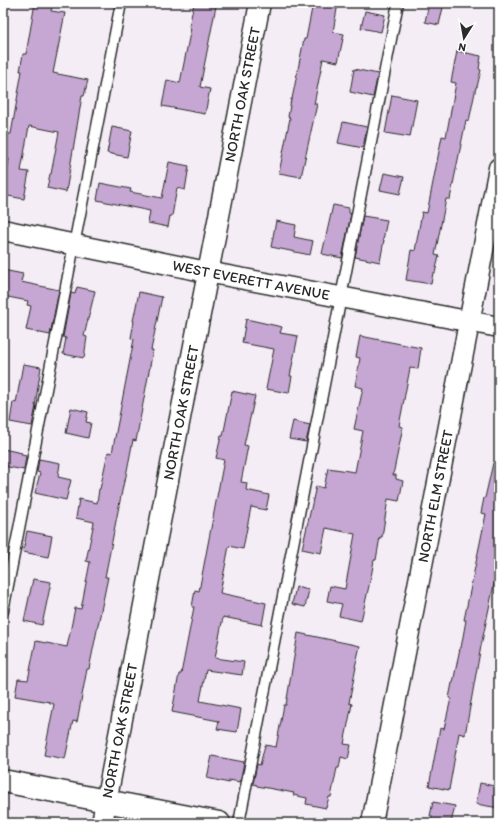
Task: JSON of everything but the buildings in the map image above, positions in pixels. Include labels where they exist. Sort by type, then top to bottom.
[{"type":"street","name":"NORTH OAK STREET","points":[[102,823],[260,3]]},
{"type":"street","name":"NORTH ELM STREET","points":[[372,823],[499,168]]},
{"type":"street","name":"WEST EVERETT AVENUE","points":[[3,230],[207,272],[499,327]]},
{"type":"street","points":[[3,781],[219,823]]},
{"type":"lane","points":[[3,611],[121,3]]},
{"type":"lane","points":[[239,823],[398,3]]}]
